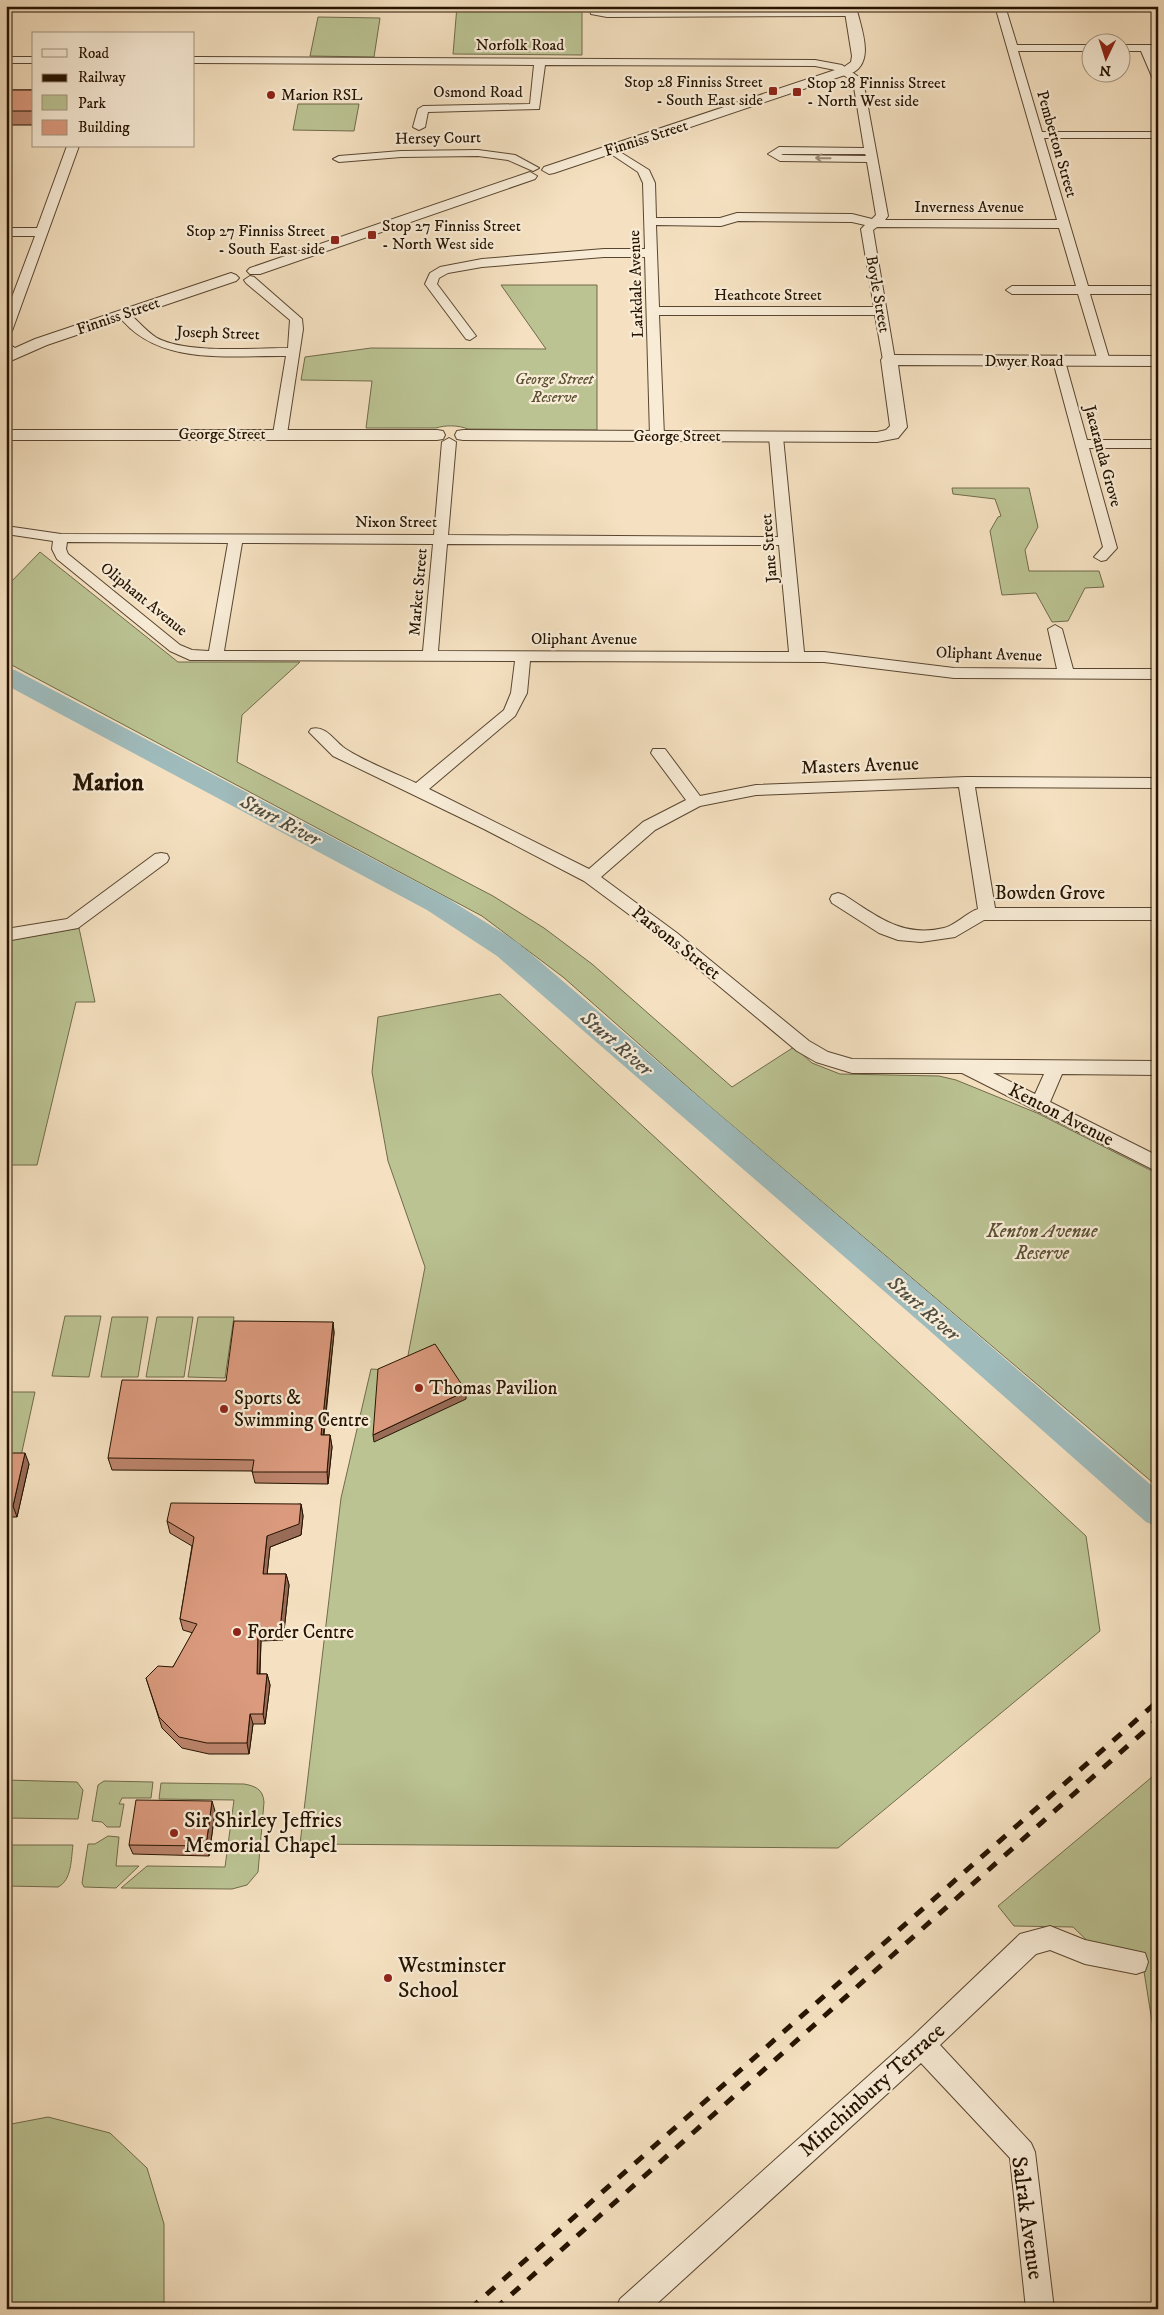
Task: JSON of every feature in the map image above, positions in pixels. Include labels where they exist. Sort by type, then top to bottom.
[{"type":"street","name":"Pemberton Street","points":[[1000,6],[1104,361]]},
{"type":"street","points":[[596,10],[850,10],[858,62],[845,71]]},
{"type":"street","points":[[1012,48],[1082,48]]},
{"type":"street","points":[[1132,48],[1158,48]]},
{"type":"street","points":[[1145,48],[1158,79]]},
{"type":"street","points":[[6,60],[32,60]]},
{"type":"street","name":"Norfolk Road","points":[[195,60],[826,63],[845,71]]},
{"type":"street","name":"Osmond Road","points":[[419,127],[423,108],[535,108],[537,104],[540,61]]},
{"type":"street","name":"Finniss Street","points":[[532,172],[538,178],[547,177],[551,173],[549,170],[845,71]]},
{"type":"street","name":"Boyle Street","points":[[845,71],[858,80],[882,216],[867,229],[890,360],[899,427],[892,434]]},
{"type":"street","points":[[1038,138],[1158,135]]},
{"type":"street","points":[[1038,138],[1158,142]]},
{"type":"street","points":[[6,331],[10,310],[42,232],[72,148]]},
{"type":"street","name":"Larkdale Avenue","points":[[612,150],[643,170],[649,183],[657,436]]},
{"type":"street","points":[[779,150],[871,155],[780,158],[774,154],[779,150]]},
{"type":"street","name":"Hersey Court","points":[[339,159],[401,154],[478,153],[511,157],[532,172]]},
{"type":"street","points":[[280,434],[297,329],[296,319],[252,275],[532,172]]},
{"type":"street","name":"Inverness Avenue","points":[[650,221],[721,222],[735,226],[833,227],[853,227],[874,223],[1063,224]]},
{"type":"street","points":[[6,232],[42,232]]},
{"type":"street","points":[[470,336],[431,284],[434,276],[444,270],[482,263],[604,253],[652,253]]},
{"type":"street","name":"Finniss Street","points":[[9,352],[231,278],[238,281],[252,275]]},
{"type":"street","points":[[1012,290],[1158,290]]},
{"type":"street","name":"Heathcote Street","points":[[654,311],[882,311]]},
{"type":"street","name":"Joseph Street","points":[[124,315],[148,338],[166,347],[176,349],[293,352]]},
{"type":"street","name":"Dwyer Road","points":[[890,360],[1158,361]]},
{"type":"street","name":"Jacaranda Grove","points":[[1060,361],[1110,548],[1101,557]]},
{"type":"street","name":"George Street","points":[[6,435],[280,434],[449,437],[877,437],[892,434]]},
{"type":"street","name":"Market Street","points":[[430,656],[449,437]]},
{"type":"street","name":"Jane Street","points":[[776,437],[797,657]]},
{"type":"street","points":[[1081,444],[1158,444]]},
{"type":"street","name":"Nixon Street","points":[[6,530],[61,538],[786,541]]},
{"type":"street","name":"Oliphant Avenue","points":[[61,538],[60,549],[62,556],[176,648],[190,655],[824,657],[954,673],[1158,674]]},
{"type":"street","points":[[216,655],[236,539]]},
{"type":"street","points":[[1055,629],[1066,673]]},
{"type":"street","points":[[418,790],[510,713],[518,701],[521,689],[523,656]]},
{"type":"street","name":"Parsons Street","points":[[317,732],[339,752],[590,876],[671,937],[803,1046],[822,1057],[852,1066],[1158,1068]]},
{"type":"street","points":[[659,753],[696,802]]},
{"type":"street","points":[[966,782],[987,914]]},
{"type":"street","name":"Masters Avenue","points":[[590,876],[650,826],[696,802],[756,790],[966,782],[1158,783]]},
{"type":"street","points":[[6,935],[72,924],[161,858]]},
{"type":"street","name":"Bowden Grove","points":[[838,899],[875,924],[909,936],[931,936],[949,933],[981,914],[1158,914]]},
{"type":"street","name":"Kenton Avenue","points":[[963,1066],[1158,1165]]},
{"type":"street","points":[[1040,1104],[1055,1068]]},
{"type":"street","name":"Minchinbury Terrace","points":[[630,2309],[922,2045],[1029,1942],[1050,1938],[1085,1952],[1136,1962]]},
{"type":"street","name":"Salrak Avenue","points":[[922,2045],[1022,2152],[1040,2309]]},
{"type":"green space","points":[[457,6],[582,6],[582,55],[453,54]]},
{"type":"green space","points":[[318,17],[380,18],[374,57],[310,56]]},
{"type":"green space","points":[[298,104],[359,104],[354,131],[293,130]]},
{"type":"green space","name":"George Street Reserve","points":[[501,285],[597,285],[597,430],[468,429],[452,426],[436,428],[366,428],[372,381],[301,380],[305,357],[371,348],[546,349]]},
{"type":"green space","points":[[952,488],[1029,488],[1038,527],[1025,550],[1029,571],[1099,571],[1104,587],[1085,588],[1068,621],[1052,622],[1036,593],[1002,595],[990,531],[998,517],[1001,516],[995,499],[953,494]]},
{"type":"green space","name":"Kenton Avenue Reserve","points":[[40,552],[178,662],[300,662],[242,715],[237,762],[493,896],[544,928],[592,964],[732,1087],[794,1047],[812,1063],[840,1074],[939,1076],[956,1080],[1037,1113],[1158,1174],[1158,1487],[707,1104],[563,977],[482,916],[6,662],[6,587]]},
{"type":"green space","points":[[79,928],[95,1002],[76,1002],[37,1165],[6,1165],[6,941]]},
{"type":"green space","points":[[500,994],[1086,1536],[1100,1631],[838,1848],[300,1844],[341,1498],[371,1369],[405,1371],[425,1267],[388,1161],[372,1072],[378,1017]]},
{"type":"green space","points":[[65,1316],[101,1316],[89,1377],[52,1376]]},
{"type":"green space","points":[[112,1317],[148,1317],[138,1377],[101,1377]]},
{"type":"green space","points":[[157,1317],[193,1317],[184,1377],[146,1377]]},
{"type":"green space","points":[[198,1317],[234,1317],[225,1378],[188,1377]]},
{"type":"green space","points":[[6,1392],[35,1392],[21,1456],[6,1456]]},
{"type":"green space","points":[[1158,1772],[1158,2059],[1142,1959],[1097,1950],[1073,1927],[1014,1926],[998,1906]]},
{"type":"green space","points":[[6,1780],[77,1782],[83,1790],[78,1819],[6,1818]]},
{"type":"green space","points":[[104,1781],[153,1782],[151,1798],[122,1798],[119,1804],[124,1804],[120,1827],[107,1827],[102,1822],[92,1821],[98,1785]]},
{"type":"green space","points":[[161,1783],[244,1784],[255,1787],[260,1791],[264,1802],[258,1872],[247,1885],[232,1889],[121,1888],[147,1866],[225,1867],[234,1800],[159,1799]]},
{"type":"green space","points":[[108,1836],[119,1837],[116,1866],[139,1866],[116,1888],[84,1887],[82,1883],[88,1844],[95,1844]]},
{"type":"green space","points":[[6,1845],[73,1845],[70,1869],[63,1884],[58,1887],[6,1886]]},
{"type":"green space","points":[[48,2117],[110,2133],[147,2168],[164,2224],[164,2302],[162,2309],[6,2309],[6,2125]]},
{"type":"building","points":[[6,90],[32,90],[32,111],[6,111]]},
{"type":"building","name":"Sports & Swimming Centre","points":[[234,1321],[333,1322],[321,1435],[330,1435],[327,1472],[252,1472],[254,1460],[108,1458],[122,1380],[226,1381]]},
{"type":"building","name":"Thomas Pavilion","points":[[435,1344],[466,1391],[373,1435],[378,1369]]},
{"type":"building","points":[[6,1453],[25,1453],[13,1506],[6,1506]]},
{"type":"building","name":"Forder Centre","points":[[171,1503],[301,1504],[299,1524],[267,1536],[263,1574],[286,1574],[280,1629],[258,1630],[257,1674],[267,1674],[263,1714],[250,1714],[247,1743],[207,1743],[179,1737],[159,1717],[146,1678],[158,1666],[173,1667],[197,1624],[180,1619],[194,1537],[167,1521]]},
{"type":"building","name":"Sir Shirley Jeffries Memorial Chapel","points":[[136,1800],[212,1801],[206,1846],[129,1845]]},
{"type":"waterway","name":"Sturt River","points":[[6,675],[437,904],[507,949],[933,1315],[1158,1512]]},
{"type":"railway","points":[[470,2309],[1158,1701]]},
{"type":"railway","points":[[495,2309],[1158,1719]]},
{"type":"place","name":"Stop 28 Finniss Street - South East side","points":[[773,91]]},
{"type":"place","name":"Stop 28 Finniss Street - North West side","points":[[797,92]]},
{"type":"place","name":"Marion RSL","points":[[271,95]]},
{"type":"place","name":"Stop 27 Finniss Street - North West side","points":[[372,235]]},
{"type":"place","name":"Stop 27 Finniss Street - South East side","points":[[335,240]]},
{"type":"place","name":"Thomas Pavilion","points":[[419,1388]]},
{"type":"place","name":"Sports & Swimming Centre","points":[[224,1409]]},
{"type":"place","name":"Forder Centre","points":[[237,1632]]},
{"type":"place","name":"Sir Shirley Jeffries Memorial Chapel","points":[[174,1833]]},
{"type":"place","name":"Westminster School","points":[[388,1978]]},
{"type":"district","name":"Marion","points":[[108,783]]}]
